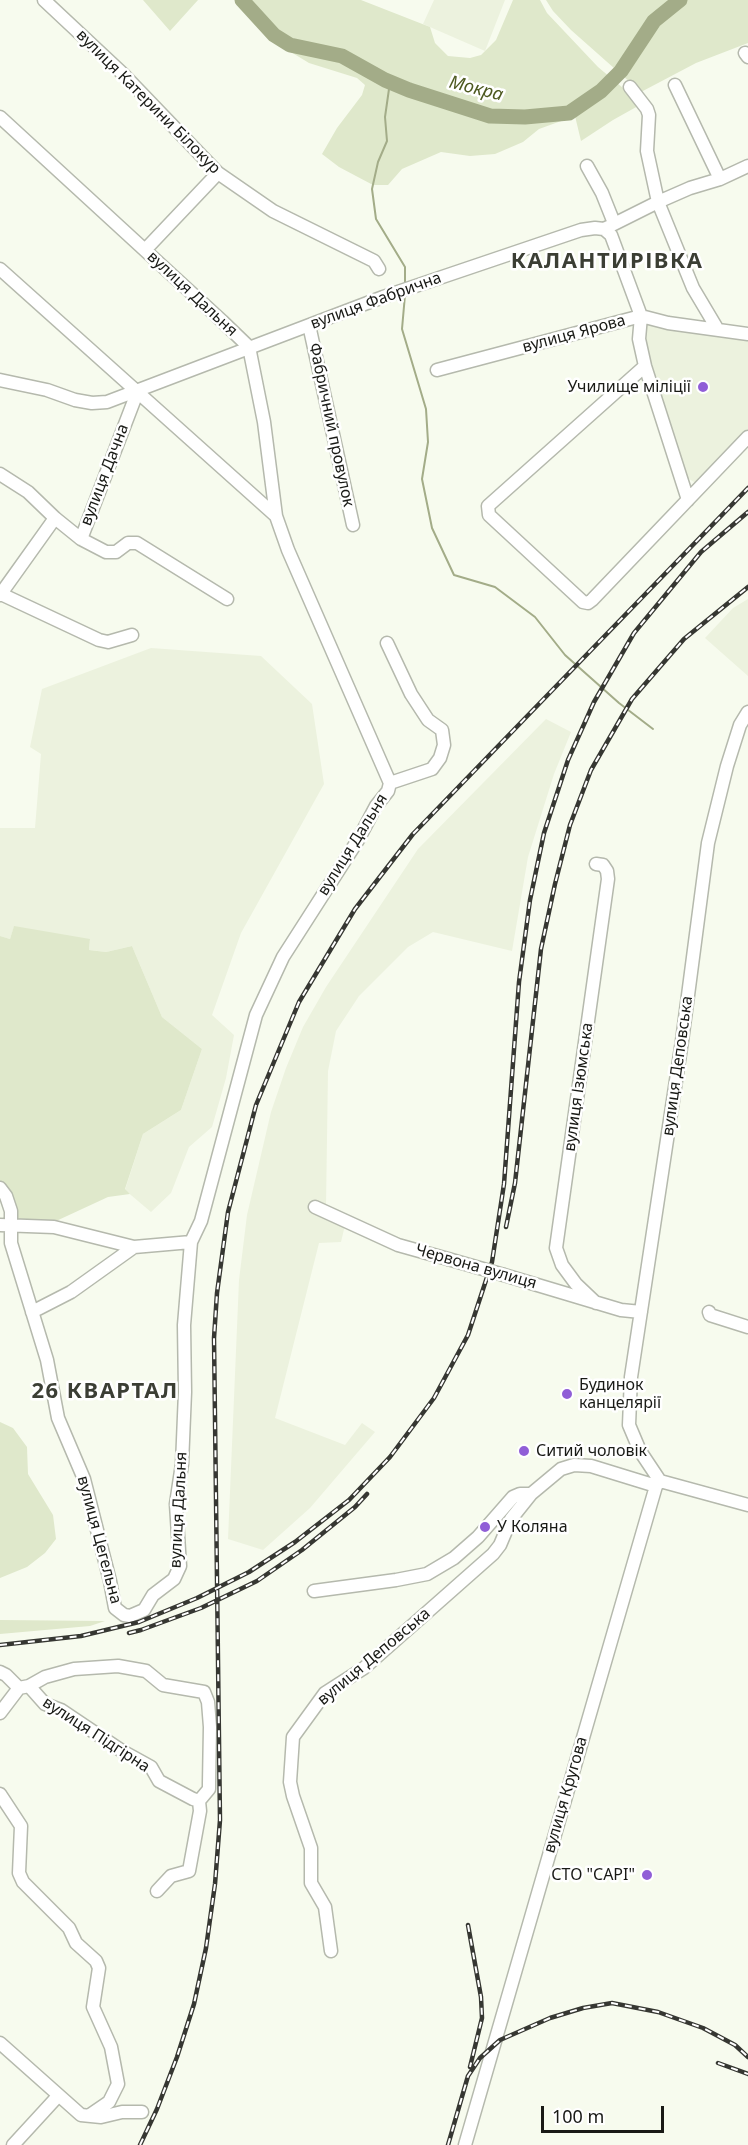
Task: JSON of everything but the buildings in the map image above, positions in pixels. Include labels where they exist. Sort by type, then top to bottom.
[{"type":"street","name":"вулиця Катерини Білокур","points":[[44,0],[123,74],[218,173],[273,211],[374,261],[379,270]]},
{"type":"street","points":[[675,86],[720,179]]},
{"type":"street","points":[[630,87],[649,115],[647,151],[658,202],[693,288],[718,330]]},
{"type":"street","name":"вулиця Дальня","points":[[0,117],[249,347],[264,422],[276,516],[288,550],[390,783],[388,791],[376,806],[358,840],[283,957],[256,1015],[201,1221],[191,1242],[184,1325],[185,1392],[182,1464],[176,1504],[180,1566],[174,1579],[153,1594],[144,1610],[130,1616],[124,1615]]},
{"type":"street","points":[[587,166],[602,193],[611,235],[641,316],[639,339],[645,366],[688,500]]},
{"type":"street","name":"вулиця Фабрична","points":[[0,380],[92,403],[107,402],[137,393],[249,347],[383,297],[581,230],[609,226],[690,188],[720,179],[748,166]]},
{"type":"street","points":[[145,250],[218,173]]},
{"type":"street","points":[[0,269],[276,516]]},
{"type":"street","name":"вулиця Ярова","points":[[437,370],[641,316],[668,323],[748,334]]},
{"type":"street","name":"Фабричний провулок","points":[[309,325],[353,525]]},
{"type":"street","points":[[645,366],[489,506],[489,515],[583,602],[588,603],[592,600],[748,437]]},
{"type":"street","name":"вулиця Дачна","points":[[0,595],[55,518],[81,539],[137,393]]},
{"type":"street","points":[[0,474],[28,492],[55,518]]},
{"type":"street","points":[[81,539],[106,552],[116,552],[128,543],[137,543],[227,599]]},
{"type":"street","points":[[0,595],[99,640],[108,642],[132,635]]},
{"type":"street","points":[[387,643],[411,694],[428,720],[441,730],[444,745],[440,758],[432,769],[390,783]]},
{"type":"street","name":"вулиця Деповська","points":[[658,1484],[629,1425],[631,1377],[682,1041],[708,843],[727,766],[740,725],[748,712]]},
{"type":"street","name":"вулиця Ізюмська","points":[[596,864],[603,865],[608,879],[556,1248],[562,1265],[576,1284],[596,1303]]},
{"type":"street","name":"вулиця Цегельна","points":[[0,1188],[9,1203],[6,1225],[47,1360],[57,1418],[84,1479],[115,1608],[124,1615]]},
{"type":"street","name":"Червона вулиця","points":[[315,1207],[399,1245],[621,1310],[641,1312]]},
{"type":"street","points":[[6,1225],[54,1227],[134,1247],[191,1242]]},
{"type":"street","points":[[32,1312],[72,1292],[134,1247]]},
{"type":"street","points":[[709,1312],[710,1315],[748,1327]]},
{"type":"street","name":"вулиця Деповська","points":[[332,1951],[325,1907],[311,1883],[311,1848],[291,1789],[293,1737],[325,1693],[364,1668],[493,1554],[500,1545],[511,1520],[531,1494],[561,1469],[574,1465],[591,1466],[748,1505]]},
{"type":"street","name":"вулиця Кругова","points":[[465,2145],[658,1484]]},
{"type":"street","name":"вулиця Деповська","points":[[314,1591],[427,1574],[454,1558],[478,1537],[513,1497],[520,1494],[531,1494]]},
{"type":"street","points":[[0,1713],[24,1687],[45,1677],[74,1669],[118,1666],[146,1671],[163,1685],[204,1692],[208,1702],[210,1727],[209,1789],[199,1801],[200,1811],[189,1871],[171,1876],[157,1891]]},
{"type":"street","name":"вулиця Підгірна","points":[[0,1672],[45,1704],[61,1710],[122,1751],[151,1767],[159,1781],[199,1801]]},
{"type":"street","points":[[0,1794],[21,1826],[19,1873],[23,1882],[69,1928],[76,1943],[96,1961],[99,1968],[93,2007],[111,2047],[118,2084],[109,2102],[90,2115]]},
{"type":"street","points":[[0,2043],[81,2115],[109,2116],[129,2111],[142,2112]]},
{"type":"street","points":[[13,2145],[58,2096]]},
{"type":"shaded area","points":[[143,0],[198,0],[170,31]]},
{"type":"shaded area","points":[[237,0],[361,0],[430,27],[435,43],[448,56],[470,58],[481,55],[496,40],[513,0],[540,0],[547,13],[598,67],[629,93],[638,106],[581,141],[575,116],[539,129],[523,142],[495,154],[470,156],[441,152],[402,169],[388,185],[373,185],[339,167],[322,154],[337,128],[362,95],[365,85],[357,78],[309,63],[276,43]]},
{"type":"shaded area","points":[[434,0],[505,0],[485,51],[423,24]]},
{"type":"shaded area","points":[[546,0],[748,0],[748,43],[696,63],[641,92],[571,30]]},
{"type":"shaded area","name":"Училище міліції","points":[[647,324],[748,339],[748,433],[701,483],[686,477],[644,341]]},
{"type":"shaded area","points":[[748,599],[748,676],[705,638],[733,608]]},
{"type":"shaded area","points":[[151,648],[261,656],[312,704],[324,784],[241,933],[212,1015],[234,1035],[226,1078],[212,1127],[189,1147],[171,1193],[151,1212],[125,1190],[143,1134],[181,1110],[202,1049],[162,1017],[132,946],[106,952],[89,950],[90,940],[14,927],[10,939],[0,936],[0,828],[35,828],[41,754],[30,747],[42,689]]},
{"type":"shaded area","points":[[546,719],[571,732],[554,774],[528,857],[512,951],[433,932],[408,947],[359,996],[336,1031],[328,1071],[326,1206],[345,1225],[341,1242],[319,1243],[275,1418],[345,1445],[362,1423],[375,1432],[310,1508],[263,1550],[228,1539],[239,1280],[247,1215],[271,1112],[286,1068],[303,1027],[326,987],[418,849]]},
{"type":"shaded area","points":[[14,926],[90,939],[89,950],[106,952],[132,946],[162,1017],[202,1049],[181,1110],[143,1134],[125,1189],[130,1194],[108,1197],[54,1222],[17,1219],[0,1183],[0,936],[10,939]]},
{"type":"shaded area","points":[[0,1422],[13,1428],[27,1447],[28,1474],[53,1515],[56,1539],[45,1553],[27,1567],[0,1578]]},
{"type":"shaded area","points":[[0,1620],[105,1621],[90,1626],[0,1634]]},
{"type":"waterway","name":"Мокра","points":[[242,0],[274,35],[290,45],[342,56],[385,80],[409,90],[490,116],[525,117],[569,113],[601,91],[621,71],[654,21],[680,0]]},
{"type":"waterway","points":[[390,82],[385,117],[387,141],[378,162],[372,189],[376,219],[405,267],[405,286]]},
{"type":"waterway","points":[[405,295],[402,329],[426,409],[428,442],[422,479],[432,528],[454,575],[495,587],[535,617],[565,655],[619,703],[653,729]]},
{"type":"railway","points":[[140,2145],[177,2057],[194,2004],[206,1948],[215,1884],[220,1820],[214,1338],[217,1293],[228,1212],[256,1105],[299,1002],[355,909],[413,834],[748,488]]},
{"type":"railway","points":[[0,1645],[81,1636],[139,1622],[197,1598],[249,1572],[295,1542],[349,1500],[390,1457],[434,1398],[468,1335],[492,1262],[504,1184],[519,982],[530,900],[544,833],[568,760],[594,702],[634,633],[701,552],[748,512]]},
{"type":"railway","points":[[506,1227],[515,1183],[541,949],[570,825],[591,770],[632,699],[684,639],[748,587]]},
{"type":"railway","points":[[129,1633],[201,1608],[257,1581],[302,1550],[355,1507],[367,1494]]},
{"type":"railway","points":[[468,1925],[481,1997],[482,2018],[470,2067]]},
{"type":"railway","points":[[448,2145],[468,2076],[480,2058],[500,2040],[550,2018],[583,2008],[612,2003],[658,2012],[703,2028],[735,2045],[748,2057]]},
{"type":"railway","points":[[718,2063],[748,2074]]},
{"type":"place","name":"Училище міліції","points":[[703,387]]},
{"type":"place","name":"Будинок канцелярії","points":[[567,1394]]},
{"type":"place","name":"Ситий чоловік","points":[[524,1451]]},
{"type":"place","name":"У Коляна","points":[[485,1527]]},
{"type":"place","name":"СТО \"CAPI\"","points":[[647,1875]]},
{"type":"district","name":"КАЛАНТИРІВКА","points":[[607,262]]},
{"type":"district","name":"26 КВАРТАЛ","points":[[105,1392]]}]
